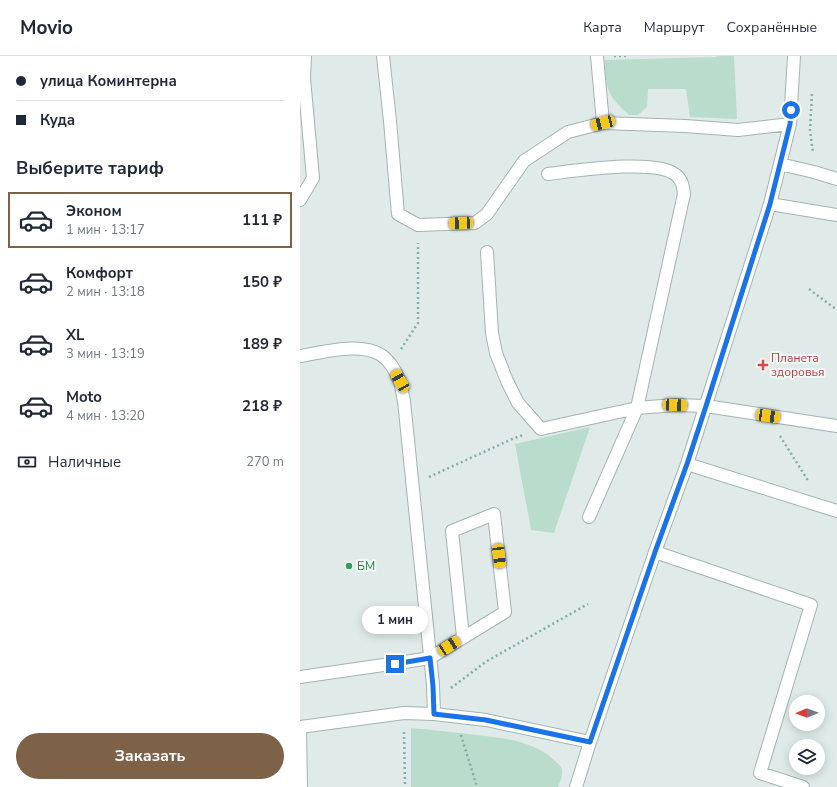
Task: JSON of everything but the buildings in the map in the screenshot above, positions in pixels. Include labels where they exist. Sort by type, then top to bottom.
[{"type":"street","points":[[300,200],[313,178],[304,78],[305,56]]},
{"type":"street","points":[[383,56],[398,214],[418,225],[475,223],[487,214],[524,161],[568,132],[603,123],[738,130],[790,124]]},
{"type":"street","points":[[597,56],[603,123]]},
{"type":"street","points":[[576,787],[655,552],[687,464],[770,204],[790,124],[794,56]]},
{"type":"street","points":[[780,164],[837,179]]},
{"type":"street","points":[[548,174],[625,166],[664,168],[676,174],[682,183],[684,194],[637,408],[589,517]]},
{"type":"street","points":[[770,204],[837,215]]},
{"type":"street","points":[[488,252],[492,333],[496,353],[507,381],[518,403],[540,429],[637,408],[675,405],[706,406],[837,426]]},
{"type":"street","points":[[300,356],[358,348],[372,351],[382,356],[391,365],[400,381],[434,708]]},
{"type":"street","points":[[687,464],[837,511]]},
{"type":"street","points":[[300,677],[430,658],[505,612],[494,514],[452,531],[463,637]]},
{"type":"street","points":[[655,552],[811,605],[760,774],[803,787]]},
{"type":"street","points":[[301,787],[300,727],[434,708],[590,742]]},
{"type":"path","points":[[812,90],[810,130],[813,147],[814,172]]},
{"type":"path","points":[[391,365],[418,323],[418,225]]},
{"type":"path","points":[[809,289],[837,310]]},
{"type":"path","points":[[768,416],[824,508]]},
{"type":"path","points":[[412,485],[512,439],[540,429]]},
{"type":"path","points":[[434,708],[487,661],[588,604]]},
{"type":"path","points":[[404,713],[405,787]]},
{"type":"path","points":[[460,733],[477,787]]},
{"type":"green space","points":[[734,56],[737,119],[690,117],[686,89],[648,89],[647,107],[638,115],[629,115],[618,105],[610,93],[607,85],[604,60]]},
{"type":"green space","points":[[590,427],[554,533],[531,530],[515,444]]},
{"type":"green space","points":[[411,728],[498,738],[537,748],[560,765],[562,776],[560,783],[558,787],[411,787]]},
{"type":"place","name":"Планета здоровья","points":[[763,365]]},
{"type":"place","name":"БМ","points":[[349,566]]},
{"type":"route","points":[[395,664],[430,658],[434,714],[486,720],[590,742],[655,552],[687,464],[770,204],[790,124],[791,110]]}]
